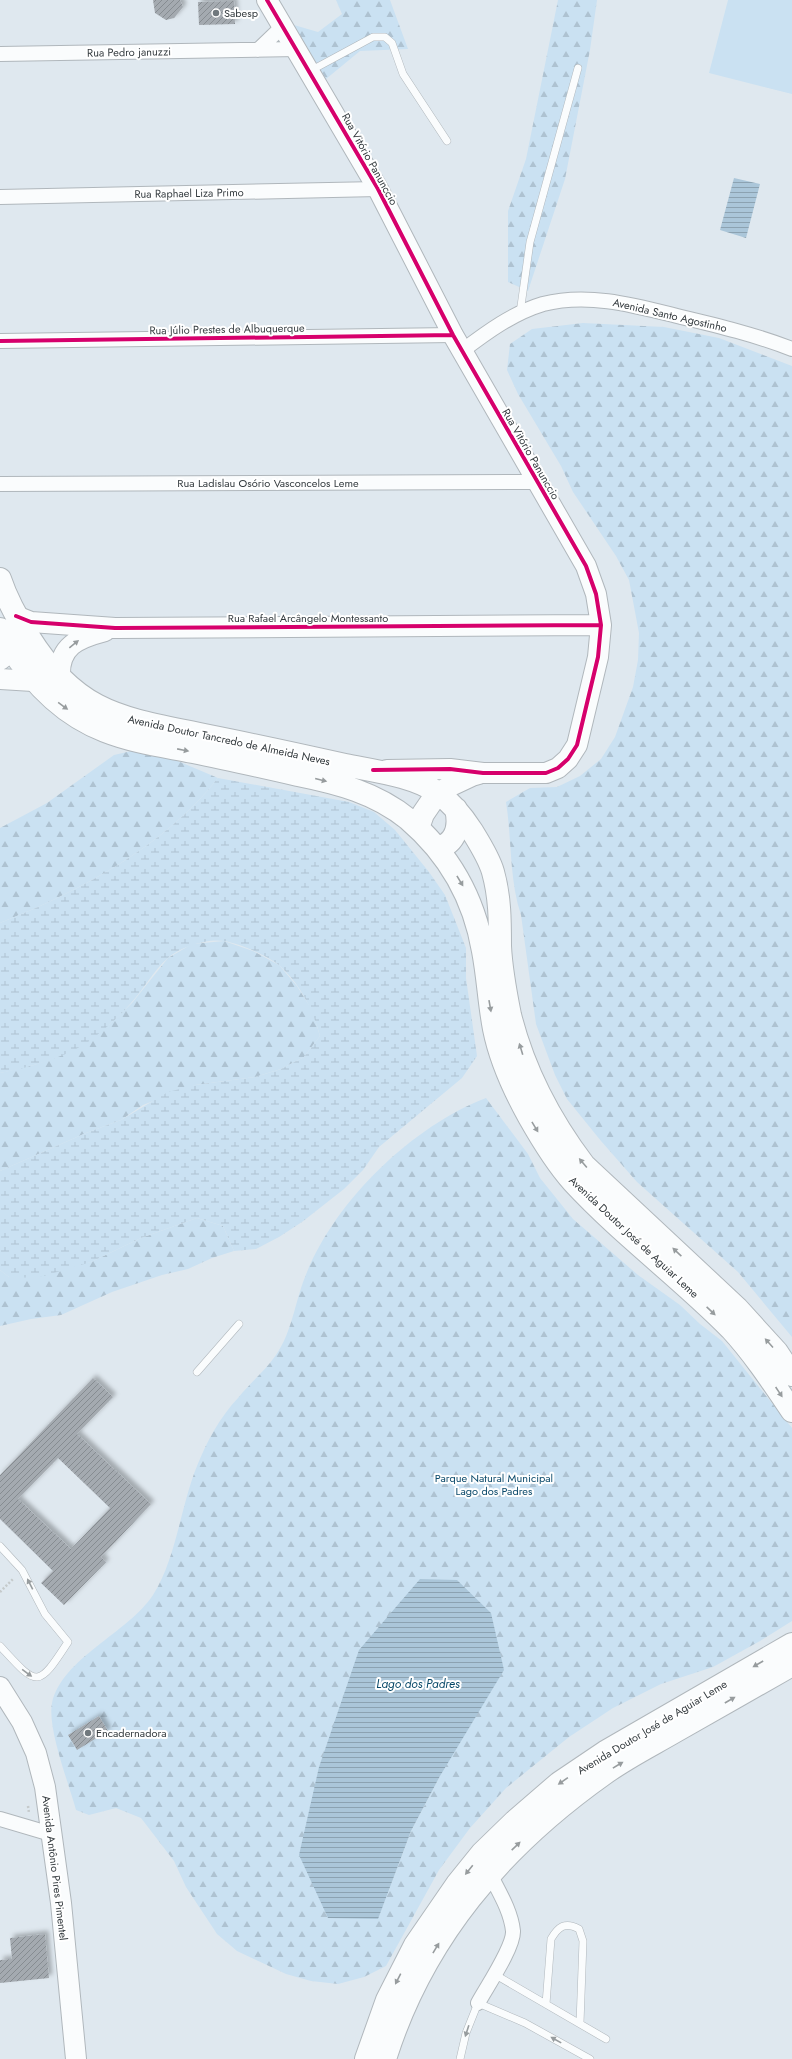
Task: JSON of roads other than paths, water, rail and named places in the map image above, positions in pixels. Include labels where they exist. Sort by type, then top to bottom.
[{"type":"main road","name":"Avenida Doutor Tancredo de Almeida Neves","points":[[0,579],[10,606],[6,656],[47,694],[78,717],[104,731],[138,741],[322,780],[362,791],[389,805],[418,828]]},
{"type":"main road","name":"Avenida Doutor Tancredo de Almeida Neves","points":[[8,622],[38,650],[60,678],[90,703],[134,721],[373,770],[414,781],[450,798]]},
{"type":"main road","points":[[418,828],[423,814],[450,798],[459,821],[453,838],[446,846],[438,848]]},
{"type":"main road","name":"Avenida Doutor José de Aguiar Leme","points":[[450,798],[475,836],[493,870],[499,895],[500,948],[510,1015],[526,1065],[563,1137],[584,1164],[737,1308],[776,1352],[792,1375]]},
{"type":"main road","name":"Avenida Doutor José de Aguiar Leme","points":[[418,828],[438,848],[465,889],[475,915],[483,950],[494,1031],[502,1058],[528,1116],[548,1148],[572,1181],[732,1330],[764,1370],[792,1410]]},
{"type":"main road","name":"Avenida Doutor José de Aguiar Leme","points":[[366,2059],[387,2000],[415,1945],[457,1884],[482,1853],[515,1821],[559,1783],[605,1752],[792,1644]]},
{"type":"main road","name":"Avenida Doutor José de Aguiar Leme","points":[[385,2059],[415,1983],[446,1931],[490,1874],[544,1820],[604,1774],[792,1665]]},
{"type":"street","name":"Rua Vitório Panunccio","points":[[267,0],[378,189],[458,343],[586,566],[596,594],[601,626],[598,657],[577,745],[568,759],[558,768],[546,773],[483,773],[450,769],[373,770]]},
{"type":"street","points":[[258,50],[283,26]]},
{"type":"street","name":"Rua Pedro januzzi","points":[[0,54],[297,49]]},
{"type":"street","name":"Rua Raphael Liza Primo","points":[[0,197],[378,189]]},
{"type":"street","name":"Avenida Santo Agostinho","points":[[458,343],[492,329],[520,313],[543,304],[567,299],[603,300],[636,306],[716,325],[762,338],[792,349]]},
{"type":"street","name":"Rua Júlio Prestes de Albuquerque","points":[[0,341],[458,343]]},
{"type":"street","name":"Rua Ladislau Osório Vasconcelos Leme","points":[[0,484],[537,482]]},
{"type":"street","name":"Rua Rafael Arcângelo Montessanto","points":[[8,622],[115,628],[601,626]]},
{"type":"street","name":"Rua Rafael Arcângelo Montessanto","points":[[60,678],[59,665],[63,654],[73,643],[88,635],[115,628]]},
{"type":"street","points":[[6,656],[24,648],[38,650]]},
{"type":"street","points":[[0,679],[33,681]]},
{"type":"street","name":"Rua Vitório Panunccio","points":[[450,798],[472,776],[483,773]]},
{"type":"street","name":"Avenida Antônio Pires Pimentel","points":[[0,1687],[22,1722],[36,1753],[45,1787],[61,1903],[76,2059]]},
{"type":"street","points":[[0,1819],[51,1834]]},
{"type":"street","points":[[478,2003],[511,1944],[513,1932],[504,1901],[490,1874]]},
{"type":"lane","points":[[309,71],[373,37],[385,37],[392,43],[403,74],[447,141]]},
{"type":"lane","points":[[520,313],[530,242],[578,68]]},
{"type":"lane","points":[[197,1372],[239,1324]]},
{"type":"lane","points":[[0,1546],[22,1570],[46,1614],[68,1642],[50,1670],[42,1676],[34,1678],[27,1675],[0,1646]]},
{"type":"lane","points":[[546,2004],[551,1939],[556,1931],[563,1925],[571,1925],[579,1929],[583,1941],[580,2023]]},
{"type":"lane","points":[[494,1974],[606,2039]]},
{"type":"lane","points":[[460,2059],[466,2032],[478,2003],[525,2023],[590,2059]]},
{"type":"water","points":[[734,178],[760,184],[746,238],[720,230]]},
{"type":"water","name":"Lago dos Padres","points":[[420,1579],[457,1580],[491,1613],[504,1670],[440,1776],[411,1831],[378,1919],[328,1918],[299,1855],[319,1767],[359,1650]]},
{"type":"place","name":"Sabesp","points":[[216,13]]},
{"type":"place","name":"Encadernadora","points":[[88,1733]]},
{"type":"park label","name":"Parque Natural Municipal Lago dos Padres","points":[[494,1484]]}]
